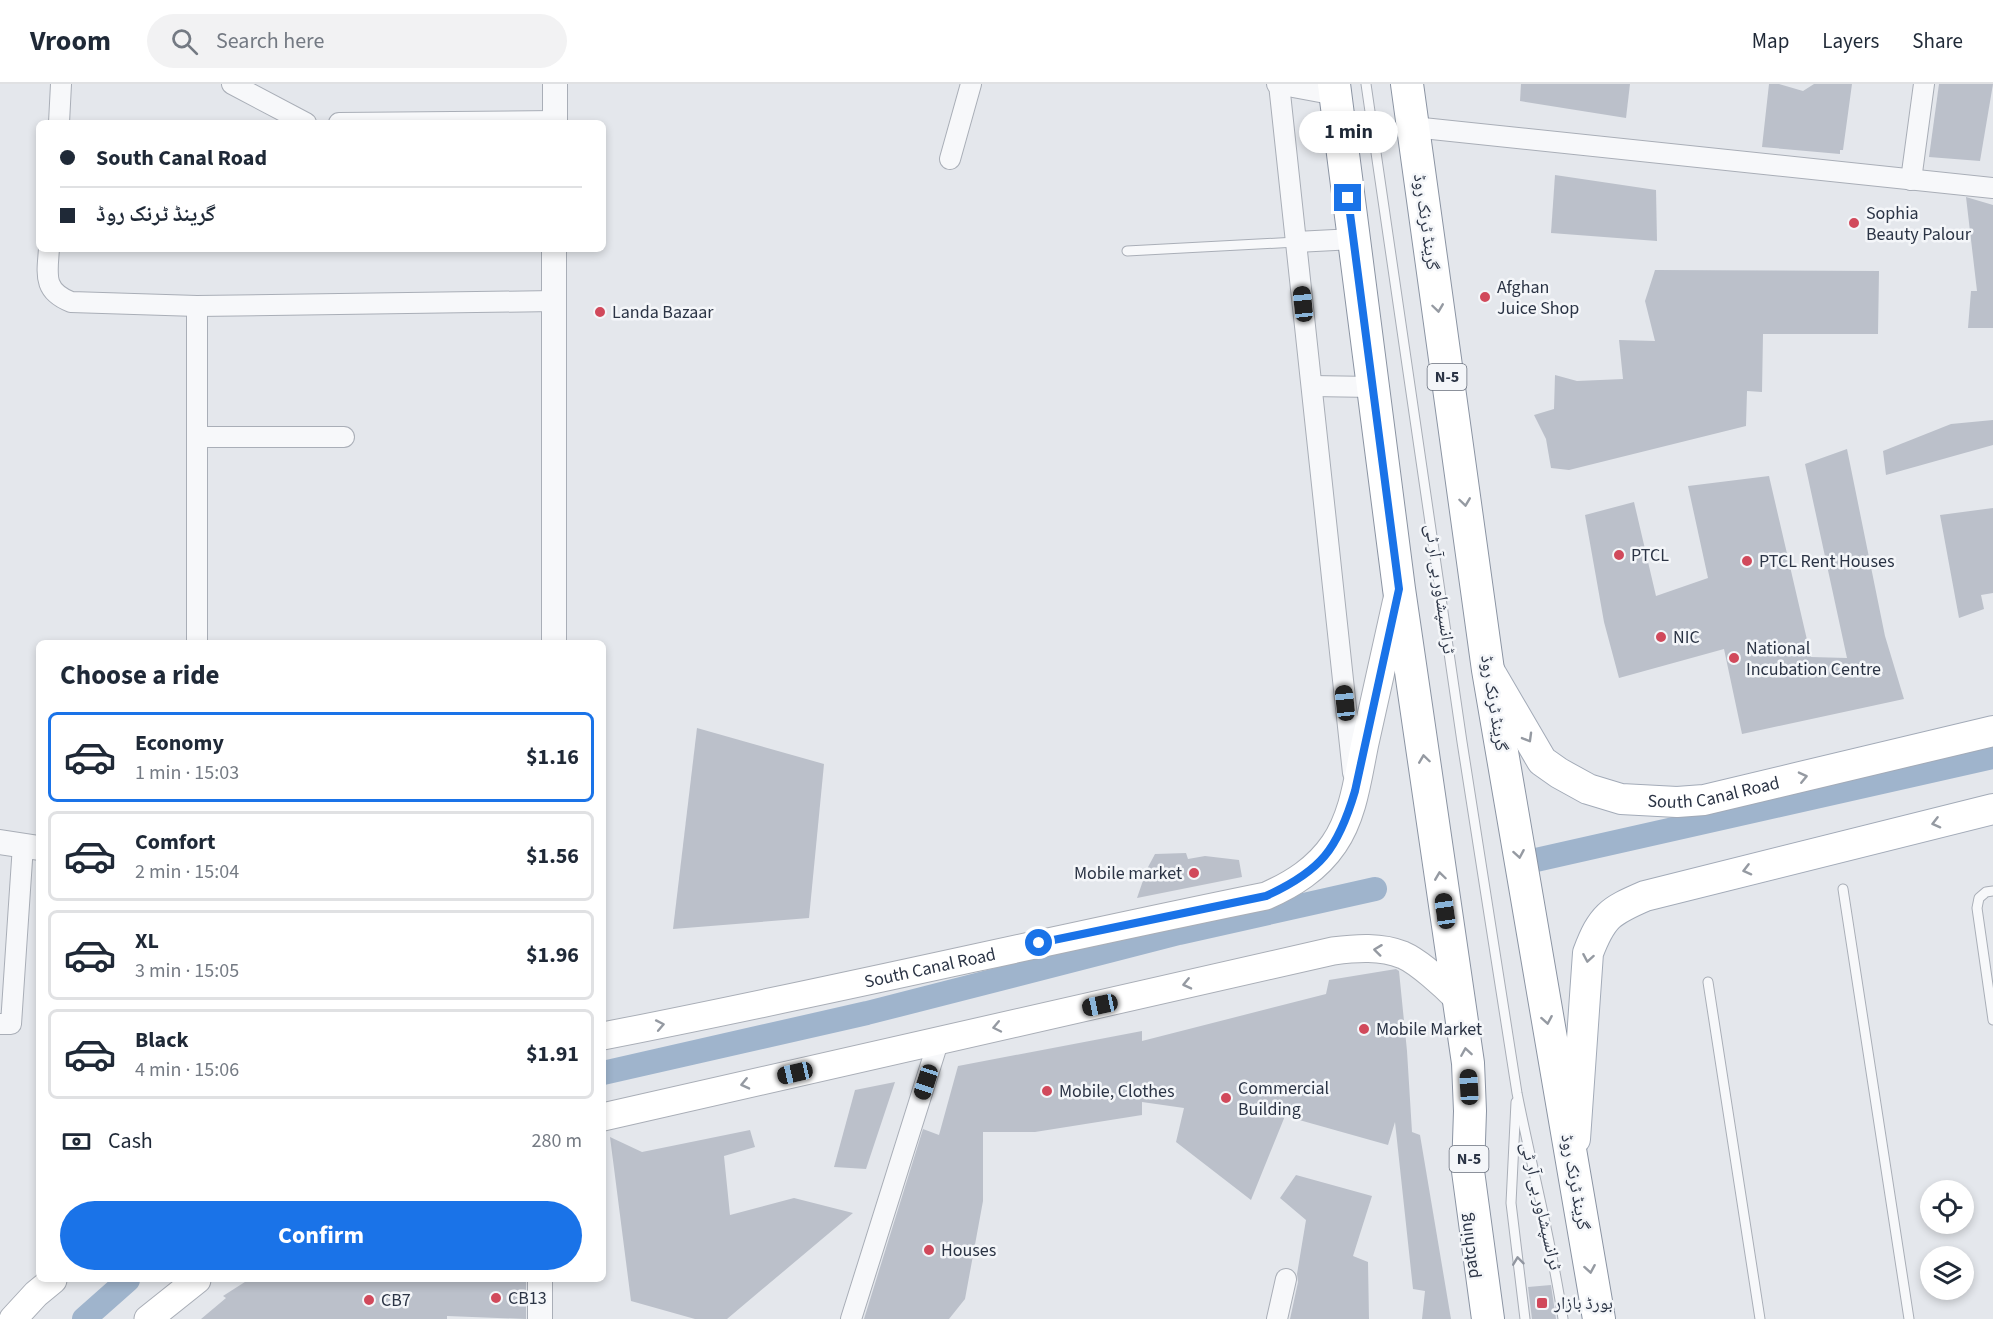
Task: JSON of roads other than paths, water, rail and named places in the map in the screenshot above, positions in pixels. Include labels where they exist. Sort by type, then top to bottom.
[{"type":"highway","name":"گرینڈ ٹرنک روڈ","points":[[1407,84],[1488,670],[1599,1319]]},
{"type":"highway","name":"N-5","points":[[1335,89],[1399,589],[1449,934],[1445,987],[1468,1063],[1470,1111],[1468,1171],[1482,1313]]},
{"type":"main road","name":"South Canal Road","points":[[606,1035],[753,1007],[1083,933],[1266,896],[1291,885],[1318,864],[1335,843],[1345,823],[1355,791],[1399,589]]},
{"type":"main road","name":"South Canal Road","points":[[1488,670],[1542,761],[1588,789],[1620,799],[1650,802],[1704,800],[1993,731]]},
{"type":"main road","points":[[1573,1170],[1583,992],[1588,952],[1597,929],[1610,914],[1646,896],[1993,809]]},
{"type":"main road","points":[[606,1116],[1333,951],[1379,949],[1404,956],[1445,987]]},
{"type":"main road","points":[[13,1319],[51,1282]]},
{"type":"main road","points":[[148,1319],[194,1282]]},
{"type":"street","points":[[59,120],[61,84]]},
{"type":"street","points":[[232,84],[300,120]]},
{"type":"street","points":[[555,84],[555,120]]},
{"type":"street","points":[[950,159],[971,84]]},
{"type":"street","points":[[1335,89],[1278,84],[1355,791]]},
{"type":"street","points":[[1911,180],[1924,84]]},
{"type":"street","points":[[1413,127],[1993,188]]},
{"type":"street","points":[[1296,242],[1354,239]]},
{"type":"street","points":[[49,252],[47,272],[51,290],[71,302],[197,306],[554,302]]},
{"type":"street","points":[[554,252],[554,640]]},
{"type":"street","points":[[197,306],[197,640]]},
{"type":"street","points":[[1312,386],[1372,387]]},
{"type":"street","points":[[197,437],[344,437]]},
{"type":"street","points":[[0,1024],[11,1024],[21,845]]},
{"type":"street","points":[[851,1319],[939,1039]]},
{"type":"street","points":[[1277,1319],[1286,1279]]},
{"type":"street","points":[[540,1282],[540,1319]]},
{"type":"lane","name":"ٹرانسپشاور بی آر ٹی","points":[[1366,84],[1462,742],[1517,1093],[1556,1266],[1563,1319]]},
{"type":"lane","points":[[1127,251],[1296,242]]},
{"type":"lane","points":[[1843,890],[1909,1319]]},
{"type":"lane","points":[[1993,891],[1986,892],[1978,898],[1977,908],[1993,1020]]},
{"type":"lane","points":[[1708,982],[1760,1319]]},
{"type":"lane","name":"ٹرانسپشاور بی آر ٹی","points":[[1517,1093],[1514,1109],[1511,1203],[1525,1319]]},
{"type":"lane","name":"patching","points":[[1461,1174],[1482,1313]]},
{"type":"waterway","points":[[1536,860],[1993,757]]},
{"type":"waterway","points":[[606,1072],[867,1013],[1179,933],[1375,889]]},
{"type":"waterway","points":[[84,1319],[126,1282]]},
{"type":"place","name":"Sophia Beauty Palour","points":[[1854,223]]},
{"type":"place","name":"Afghan Juice Shop","points":[[1485,297]]},
{"type":"place","name":"Landa Bazaar","points":[[600,312]]},
{"type":"place","name":"PTCL","points":[[1619,555]]},
{"type":"place","name":"PTCL Rent Houses","points":[[1747,561]]},
{"type":"place","name":"NIC","points":[[1661,637]]},
{"type":"place","name":"National Incubation Centre","points":[[1734,658]]},
{"type":"place","name":"Mobile market","points":[[1194,873]]},
{"type":"place","name":"Mobile Market","points":[[1364,1029]]},
{"type":"place","name":"Mobile, Clothes","points":[[1047,1091]]},
{"type":"place","name":"Commercial Building","points":[[1226,1098]]},
{"type":"place","name":"Houses","points":[[929,1250]]},
{"type":"place","name":"CB13","points":[[496,1298]]},
{"type":"place","name":"CB7","points":[[369,1300]]},
{"type":"place","name":"بورڈ بازار","points":[[1542,1303]]}]
